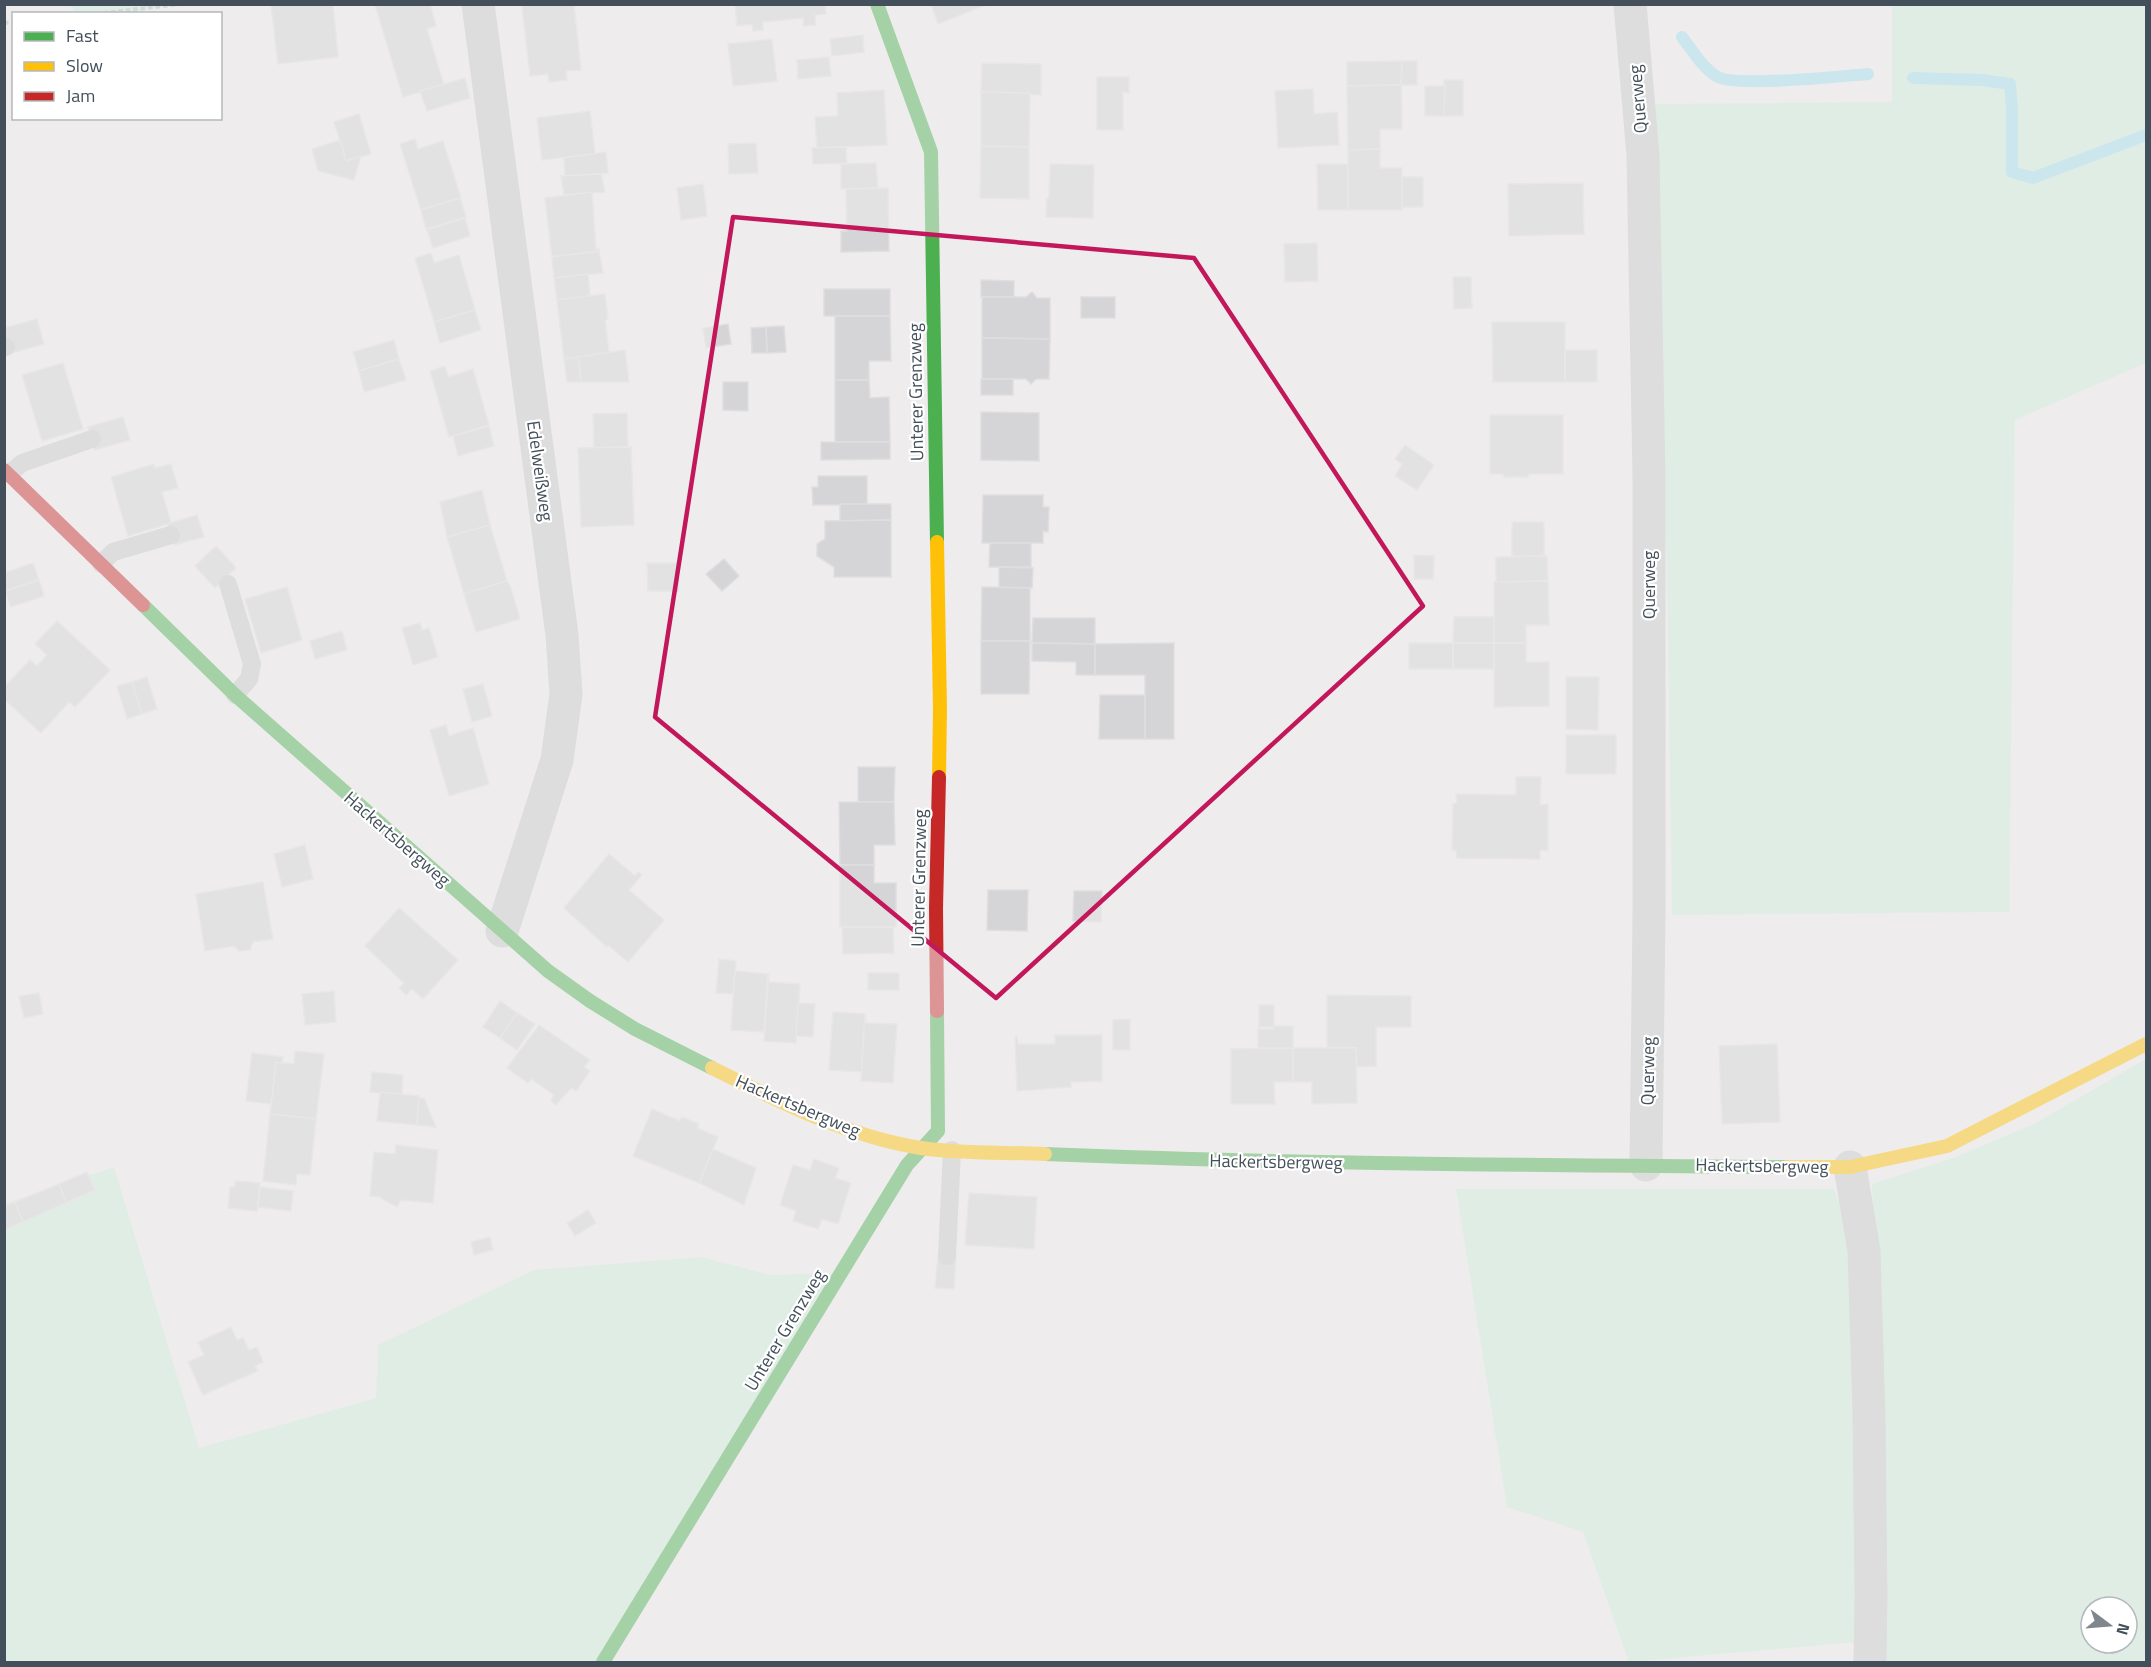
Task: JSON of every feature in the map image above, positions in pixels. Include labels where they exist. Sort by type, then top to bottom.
[{"type":"street","name":"Edelweißweg","points":[[478,4],[562,636],[566,694],[557,760],[502,931]]},
{"type":"street","name":"Unterer Grenzweg","points":[[603,1662],[907,1165],[939,1131],[936,908],[940,708],[931,152],[877,4]]},
{"type":"street","name":"Querweg","points":[[1630,4],[1642,155],[1649,477],[1649,913],[1646,1165]]},
{"type":"street","name":"Hackertsbergweg","points":[[7,472],[235,694],[548,971],[635,1029],[768,1096],[844,1128],[921,1148],[1220,1161],[1439,1165],[1850,1167],[1947,1146],[2146,1044]]},
{"type":"street","name":"Hackertsbergweg","points":[[1850,1167],[1864,1251],[1869,1416],[1870,1662]]},
{"type":"lane","points":[[7,472],[22,463],[92,439]]},
{"type":"lane","points":[[78,569],[113,552],[171,535]]},
{"type":"lane","points":[[228,584],[252,664],[249,679],[235,694]]},
{"type":"lane","points":[[947,1256],[952,1150]]},
{"type":"path","points":[[113,12],[180,4]]},
{"type":"highlighted area","points":[[733,217],[1194,258],[1423,606],[996,998],[655,717]]},
{"type":"green space","points":[[71,5],[169,5],[133,12],[74,12]]},
{"type":"green space","points":[[1892,5],[2146,5],[2146,363],[2015,420],[2009,912],[1672,915],[1667,571],[1653,104],[1892,102]]},
{"type":"green space","points":[[2146,1059],[2146,1662],[1886,1662],[1872,1184],[1953,1158],[2034,1124]]},
{"type":"green space","points":[[114,1167],[199,1448],[376,1398],[378,1345],[534,1270],[701,1257],[771,1275],[834,1273],[595,1662],[5,1662],[4,1204]]},
{"type":"green space","points":[[1456,1189],[1834,1189],[1858,1257],[1857,1642],[1629,1662],[1583,1532],[1507,1507]]},
{"type":"building","points":[[333,4],[338,57],[278,64],[271,5]]},
{"type":"building","points":[[430,4],[436,26],[427,29],[444,85],[403,97],[375,5]]},
{"type":"building","points":[[574,4],[581,70],[566,71],[567,80],[549,82],[548,74],[530,76],[522,6]]},
{"type":"building","points":[[735,4],[825,4],[826,14],[815,15],[816,25],[804,26],[803,18],[763,22],[763,30],[753,31],[752,24],[737,26]]},
{"type":"building","points":[[931,4],[988,4],[938,24]]},
{"type":"building","points":[[863,35],[864,52],[832,56],[830,39]]},
{"type":"building","points":[[772,39],[777,81],[733,86],[728,44]]},
{"type":"building","points":[[829,57],[831,76],[798,79],[797,60]]},
{"type":"building","points":[[1402,61],[1401,85],[1347,86],[1347,62]]},
{"type":"building","points":[[1402,61],[1417,61],[1417,85],[1401,85]]},
{"type":"building","points":[[982,63],[1041,64],[1041,95],[981,92]]},
{"type":"building","points":[[1097,77],[1129,77],[1129,93],[1123,92],[1123,130],[1097,130]]},
{"type":"building","points":[[465,78],[470,98],[427,111],[420,91]]},
{"type":"building","points":[[1444,80],[1463,80],[1463,116],[1444,116]]},
{"type":"building","points":[[1401,85],[1402,129],[1380,129],[1380,149],[1348,150],[1347,86]]},
{"type":"building","points":[[1425,86],[1445,86],[1444,116],[1425,116]]},
{"type":"building","points":[[1313,89],[1314,114],[1337,112],[1339,145],[1278,148],[1275,91]]},
{"type":"building","points":[[884,90],[887,145],[817,148],[815,117],[838,116],[837,93]]},
{"type":"building","points":[[981,92],[1030,93],[1029,147],[981,146]]},
{"type":"building","points":[[590,111],[595,154],[542,160],[537,118]]},
{"type":"building","points":[[359,114],[371,154],[346,161],[334,122]]},
{"type":"building","points":[[415,139],[418,149],[443,141],[461,198],[421,210],[400,144]]},
{"type":"building","points":[[340,140],[346,161],[361,156],[354,180],[318,171],[312,149]]},
{"type":"building","points":[[756,143],[758,173],[729,174],[728,144]]},
{"type":"building","points":[[981,146],[1029,147],[1029,199],[980,198]]},
{"type":"building","points":[[846,147],[847,163],[813,164],[812,148]]},
{"type":"building","points":[[1380,149],[1380,168],[1402,168],[1402,210],[1348,210],[1348,150]]},
{"type":"building","points":[[606,152],[608,173],[565,176],[564,158]]},
{"type":"building","points":[[876,163],[878,188],[841,189],[841,164]]},
{"type":"building","points":[[1050,164],[1094,165],[1093,218],[1046,217]]},
{"type":"building","points":[[1317,164],[1348,164],[1348,210],[1318,210]]},
{"type":"building","points":[[601,174],[605,192],[564,195],[561,176]]},
{"type":"building","points":[[1402,177],[1423,177],[1423,207],[1402,207]]},
{"type":"building","points":[[1583,183],[1584,234],[1509,236],[1508,184]]},
{"type":"building","points":[[703,184],[707,216],[681,220],[677,188]]},
{"type":"building","points":[[888,188],[889,251],[841,252],[841,231],[847,231],[846,189]]},
{"type":"building","points":[[592,192],[596,249],[599,251],[552,257],[545,198]]},
{"type":"building","points":[[460,198],[466,217],[426,229],[421,210]]},
{"type":"building","points":[[465,218],[470,236],[433,248],[427,230]]},
{"type":"building","points":[[1317,243],[1318,281],[1285,282],[1284,244]]},
{"type":"building","points":[[599,251],[603,273],[554,278],[552,257]]},
{"type":"building","points":[[431,253],[434,263],[459,255],[475,310],[434,322],[415,258]]},
{"type":"building","points":[[588,274],[590,296],[557,300],[554,278]]},
{"type":"building","points":[[1453,277],[1471,277],[1472,308],[1454,309]]},
{"type":"building","points":[[981,280],[1014,281],[1014,297],[981,297]]},
{"type":"building","points":[[824,289],[890,289],[890,316],[824,316]]},
{"type":"building","points":[[1032,292],[1037,298],[1050,298],[1050,339],[982,338],[982,297],[1026,297]]},
{"type":"building","points":[[605,294],[608,319],[605,320],[609,351],[612,353],[564,359],[557,300]]},
{"type":"building","points":[[1081,297],[1115,297],[1115,318],[1081,318]]},
{"type":"building","points":[[475,310],[481,330],[440,343],[434,322]]},
{"type":"building","points":[[835,316],[890,316],[891,361],[869,361],[869,380],[835,380]]},
{"type":"building","points":[[37,319],[44,344],[8,354],[4,340],[4,328]]},
{"type":"building","points":[[1492,322],[1565,322],[1565,382],[1493,382]]},
{"type":"building","points":[[728,324],[731,344],[706,348],[703,328]]},
{"type":"building","points":[[784,326],[786,352],[767,353],[766,327]]},
{"type":"building","points":[[766,327],[767,353],[752,353],[751,328]]},
{"type":"building","points":[[982,338],[1050,339],[1049,379],[1036,379],[1031,384],[1026,379],[982,379]]},
{"type":"building","points":[[394,340],[399,359],[359,371],[353,352]]},
{"type":"building","points":[[625,350],[629,382],[581,382],[578,357]]},
{"type":"building","points":[[1565,350],[1597,350],[1597,382],[1565,382]]},
{"type":"building","points":[[578,357],[581,382],[567,382],[564,359]]},
{"type":"building","points":[[399,359],[406,380],[364,392],[359,371]]},
{"type":"building","points":[[63,363],[83,429],[42,441],[22,375]]},
{"type":"building","points":[[445,366],[448,377],[473,369],[489,425],[449,437],[430,371]]},
{"type":"building","points":[[981,379],[1013,379],[1013,395],[981,395]]},
{"type":"building","points":[[835,380],[869,380],[870,398],[889,397],[890,442],[835,442]]},
{"type":"building","points":[[723,382],[748,382],[748,411],[723,410]]},
{"type":"building","points":[[981,412],[1039,413],[1039,461],[981,460]]},
{"type":"building","points":[[627,413],[628,447],[594,448],[593,414]]},
{"type":"building","points":[[1490,415],[1563,415],[1563,474],[1504,477],[1504,474],[1490,474]]},
{"type":"building","points":[[123,417],[130,440],[95,450],[88,427]]},
{"type":"building","points":[[489,426],[494,446],[458,456],[453,436]]},
{"type":"building","points":[[821,442],[890,442],[890,459],[821,460]]},
{"type":"building","points":[[1405,445],[1434,465],[1417,490],[1395,476],[1402,464],[1395,459]]},
{"type":"building","points":[[631,447],[634,525],[581,527],[578,448]]},
{"type":"building","points":[[154,464],[155,468],[171,464],[178,488],[162,492],[171,523],[128,536],[111,477]]},
{"type":"building","points":[[818,476],[867,476],[867,505],[813,505],[812,487],[818,487]]},
{"type":"building","points":[[482,490],[490,525],[447,537],[440,502]]},
{"type":"building","points":[[983,495],[1043,495],[1043,507],[1049,507],[1048,532],[1043,531],[1043,543],[982,543]]},
{"type":"building","points":[[840,504],[891,504],[891,520],[840,521]]},
{"type":"building","points":[[197,515],[204,537],[174,545],[167,524]]},
{"type":"building","points":[[891,520],[891,577],[834,577],[834,567],[817,556],[817,544],[825,539],[825,521]]},
{"type":"building","points":[[1512,522],[1544,522],[1544,556],[1512,556]]},
{"type":"building","points":[[490,525],[507,581],[464,594],[447,537]]},
{"type":"building","points":[[990,543],[1031,543],[1031,567],[989,567]]},
{"type":"building","points":[[216,546],[236,568],[215,588],[195,566]]},
{"type":"building","points":[[1414,555],[1434,556],[1433,579],[1414,579]]},
{"type":"building","points":[[1547,556],[1548,581],[1496,582],[1496,557]]},
{"type":"building","points":[[724,559],[739,576],[722,591],[706,574]]},
{"type":"building","points":[[33,563],[39,580],[5,591],[4,573]]},
{"type":"building","points":[[647,563],[678,563],[678,591],[648,591]]},
{"type":"building","points":[[999,567],[1033,568],[1032,588],[999,588]]},
{"type":"building","points":[[39,580],[44,596],[11,607],[5,591]]},
{"type":"building","points":[[507,581],[520,619],[476,632],[464,594]]},
{"type":"building","points":[[1548,581],[1549,625],[1526,625],[1526,643],[1494,643],[1494,582]]},
{"type":"building","points":[[287,587],[302,640],[261,653],[245,599]]},
{"type":"building","points":[[982,587],[1030,588],[1030,641],[981,641]]},
{"type":"building","points":[[1454,617],[1494,617],[1494,643],[1453,643]]},
{"type":"building","points":[[1033,618],[1095,618],[1095,644],[1032,643]]},
{"type":"building","points":[[57,621],[110,670],[75,707],[69,702],[41,733],[4,699],[4,687],[30,660],[37,666],[47,655],[35,644]]},
{"type":"building","points":[[420,623],[422,630],[429,628],[438,657],[413,665],[402,628]]},
{"type":"building","points":[[342,631],[347,650],[315,659],[310,641]]},
{"type":"building","points":[[981,641],[1030,641],[1029,694],[981,694]]},
{"type":"building","points":[[1032,643],[1095,644],[1095,675],[1076,675],[1076,662],[1032,661]]},
{"type":"building","points":[[1174,643],[1174,739],[1145,739],[1145,675],[1095,675],[1095,644]]},
{"type":"building","points":[[1409,643],[1453,643],[1453,669],[1409,669]]},
{"type":"building","points":[[1453,643],[1494,643],[1494,669],[1453,669]]},
{"type":"building","points":[[1494,643],[1526,643],[1526,662],[1549,662],[1549,706],[1494,707]]},
{"type":"building","points":[[147,677],[157,709],[142,714],[132,682]]},
{"type":"building","points":[[1566,677],[1599,677],[1598,730],[1566,729]]},
{"type":"building","points":[[132,682],[142,714],[127,719],[117,686]]},
{"type":"building","points":[[483,684],[492,716],[472,722],[463,689]]},
{"type":"building","points":[[1100,695],[1145,695],[1145,739],[1099,739]]},
{"type":"building","points":[[446,725],[449,736],[473,728],[489,784],[449,796],[430,730]]},
{"type":"building","points":[[1566,735],[1616,735],[1616,774],[1566,774]]},
{"type":"building","points":[[858,767],[895,767],[894,802],[858,802]]},
{"type":"building","points":[[1516,777],[1541,777],[1540,805],[1548,804],[1548,851],[1540,850],[1540,859],[1457,858],[1456,850],[1452,850],[1453,804],[1457,803],[1456,794],[1516,795]]},
{"type":"building","points":[[839,802],[894,802],[895,845],[874,845],[874,865],[840,865]]},
{"type":"building","points":[[305,845],[313,879],[282,887],[274,854]]},
{"type":"building","points":[[609,854],[635,876],[638,872],[642,875],[629,890],[664,920],[628,962],[608,945],[607,947],[564,908]]},
{"type":"building","points":[[840,865],[874,865],[874,883],[896,883],[896,927],[840,927]]},
{"type":"building","points":[[263,882],[273,939],[253,942],[250,950],[239,951],[234,946],[205,951],[196,894]]},
{"type":"building","points":[[988,890],[1028,890],[1027,931],[987,930]]},
{"type":"building","points":[[1074,891],[1102,891],[1101,922],[1073,921]]},
{"type":"building","points":[[399,908],[458,960],[423,999],[412,989],[406,995],[399,988],[404,983],[365,946]]},
{"type":"building","points":[[842,927],[893,927],[894,953],[843,954]]},
{"type":"building","points":[[719,959],[736,961],[733,994],[716,993]]},
{"type":"building","points":[[735,971],[768,974],[764,1032],[731,1030]]},
{"type":"building","points":[[769,973],[769,982],[800,984],[796,1043],[764,1041]]},
{"type":"building","points":[[868,973],[899,973],[899,990],[868,990]]},
{"type":"building","points":[[334,991],[336,1022],[305,1025],[302,994]]},
{"type":"building","points":[[39,993],[43,1014],[24,1018],[19,996]]},
{"type":"building","points":[[1327,995],[1411,996],[1411,1027],[1376,1027],[1376,1066],[1357,1067],[1356,1048],[1327,1048]]},
{"type":"building","points":[[500,1001],[517,1013],[500,1038],[483,1027]]},
{"type":"building","points":[[798,1003],[815,1004],[813,1037],[796,1036]]},
{"type":"building","points":[[1259,1005],[1274,1005],[1274,1027],[1259,1027]]},
{"type":"building","points":[[833,1012],[865,1014],[862,1072],[829,1070]]},
{"type":"building","points":[[517,1013],[535,1024],[517,1050],[500,1038]]},
{"type":"building","points":[[865,1014],[866,1023],[897,1024],[893,1083],[861,1081]]},
{"type":"building","points":[[1130,1019],[1130,1050],[1113,1050],[1113,1020]]},
{"type":"building","points":[[539,1025],[590,1060],[584,1067],[590,1071],[576,1091],[571,1088],[556,1105],[551,1101],[554,1095],[531,1079],[528,1083],[507,1068]]},
{"type":"building","points":[[1274,1026],[1293,1026],[1293,1048],[1258,1048],[1258,1029],[1274,1029]]},
{"type":"building","points":[[1055,1035],[1102,1035],[1102,1081],[1071,1082],[1071,1087],[1017,1091],[1015,1037],[1017,1037],[1018,1044],[1055,1044]]},
{"type":"building","points":[[1777,1044],[1780,1122],[1722,1124],[1719,1046]]},
{"type":"building","points":[[1293,1048],[1356,1048],[1357,1103],[1312,1104],[1312,1082],[1293,1082]]},
{"type":"building","points":[[1293,1048],[1293,1082],[1274,1082],[1275,1104],[1231,1104],[1231,1049]]},
{"type":"building","points":[[295,1051],[324,1054],[316,1119],[270,1114],[276,1062],[294,1064]]},
{"type":"building","points":[[252,1053],[283,1057],[282,1063],[276,1062],[271,1104],[246,1101]]},
{"type":"building","points":[[372,1072],[403,1075],[402,1095],[370,1092]]},
{"type":"building","points":[[380,1092],[419,1096],[417,1125],[377,1121]]},
{"type":"building","points":[[419,1098],[424,1098],[436,1127],[417,1125]]},
{"type":"building","points":[[652,1109],[680,1121],[682,1117],[699,1124],[697,1128],[718,1137],[699,1183],[633,1156]]},
{"type":"building","points":[[270,1114],[316,1119],[310,1175],[297,1174],[296,1185],[263,1181]]},
{"type":"building","points":[[396,1145],[438,1150],[433,1203],[401,1200],[397,1207],[379,1197],[370,1196],[374,1152],[395,1154]]},
{"type":"building","points":[[713,1149],[756,1168],[744,1205],[699,1183]]},
{"type":"building","points":[[814,1159],[839,1168],[835,1178],[851,1183],[838,1224],[822,1219],[818,1229],[793,1221],[796,1211],[780,1205],[793,1165],[810,1170]]},
{"type":"building","points":[[87,1172],[95,1190],[66,1203],[59,1184]]},
{"type":"building","points":[[235,1181],[260,1183],[257,1211],[228,1208],[230,1187],[235,1187]]},
{"type":"building","points":[[59,1184],[66,1203],[23,1222],[15,1202]]},
{"type":"building","points":[[260,1187],[293,1191],[291,1211],[258,1207]]},
{"type":"building","points":[[969,1193],[1037,1197],[1034,1249],[965,1245]]},
{"type":"building","points":[[15,1202],[23,1222],[4,1230],[4,1207]]},
{"type":"building","points":[[588,1210],[596,1223],[575,1236],[567,1223]]},
{"type":"building","points":[[490,1237],[493,1250],[474,1255],[471,1242]]},
{"type":"building","points":[[938,1255],[956,1257],[954,1289],[935,1288]]},
{"type":"building","points":[[231,1327],[237,1340],[243,1338],[249,1350],[257,1347],[263,1362],[255,1366],[258,1371],[203,1395],[188,1362],[204,1355],[198,1342]]},
{"type":"waterway","points":[[1682,37],[1706,68],[1716,76],[1726,79],[1765,81],[1868,74]]},
{"type":"waterway","points":[[1913,78],[1982,80],[2010,84],[2012,172],[2033,178],[2146,135]]},
{"type":"traffic: fast","points":[[877,4],[931,152],[937,542]]},
{"type":"traffic: fast","points":[[143,605],[235,695],[548,971],[635,1029],[712,1068]]},
{"type":"traffic: fast","points":[[603,1662],[907,1165],[938,1131],[937,1011]]},
{"type":"traffic: fast","points":[[1045,1154],[1323,1162],[1787,1167]]},
{"type":"traffic: slow","points":[[937,542],[939,777]]},
{"type":"traffic: slow","points":[[1787,1167],[1850,1167],[1947,1146],[2146,1044]]},
{"type":"traffic: slow","points":[[712,1068],[813,1116],[893,1142],[951,1151],[1045,1154]]},
{"type":"traffic: jam","points":[[4,470],[143,605]]},
{"type":"traffic: jam","points":[[937,1011],[936,908],[939,777]]}]
